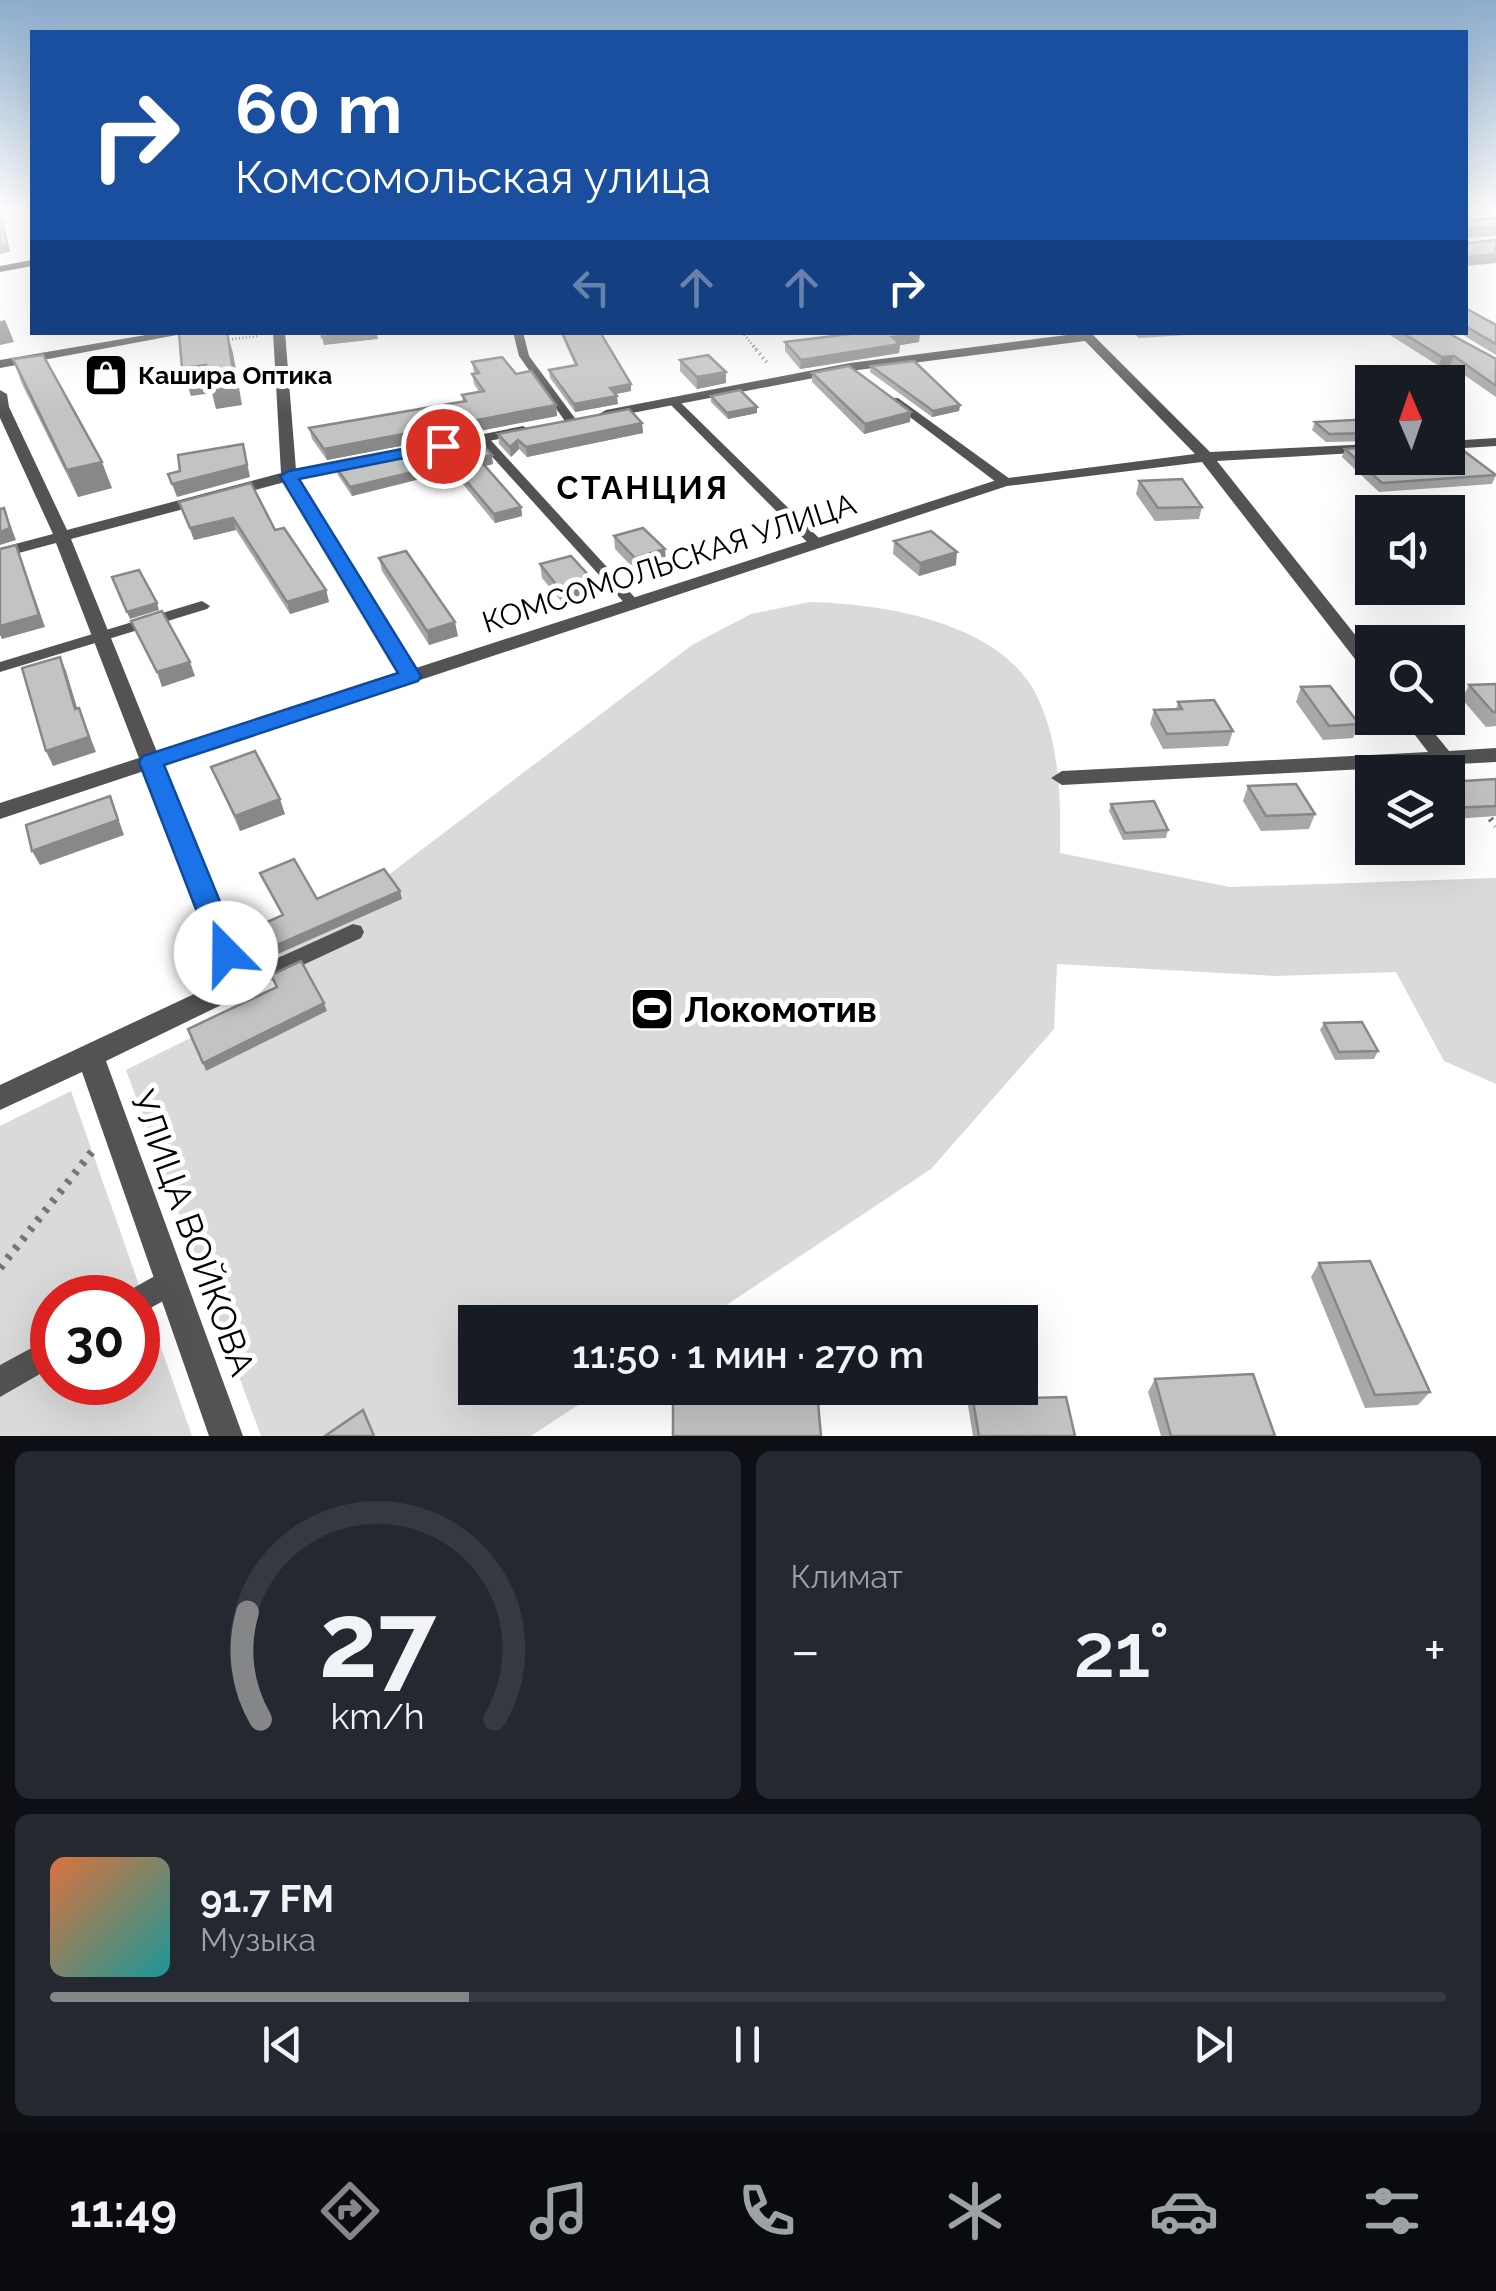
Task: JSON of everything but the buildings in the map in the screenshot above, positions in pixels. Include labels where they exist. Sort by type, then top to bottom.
[{"type":"street","points":[[0,364],[169,335]]},
{"type":"street","points":[[279,335],[289,476],[410,676]]},
{"type":"street","points":[[553,424],[850,367],[1085,335],[1206,457],[1355,646]]},
{"type":"street","points":[[0,394],[2,408],[62,536],[239,985],[0,1098]]},
{"type":"street","points":[[424,450],[535,428]]},
{"type":"street","points":[[1465,444],[1496,442]]},
{"type":"street","name":"КОМСОМОЛЬСКАЯ УЛИЦА","points":[[0,811],[1005,482],[1206,457],[1355,449]]},
{"type":"street","points":[[0,553],[289,476],[386,457]]},
{"type":"street","points":[[1426,735],[1442,755]]},
{"type":"street","points":[[1465,757],[1496,755]]},
{"type":"street","points":[[1062,778],[1355,763]]},
{"type":"street","name":"УЛИЦА ВОЙКОВА","points":[[90,1055],[226,1436]]},
{"type":"lane","points":[[519,335],[524,356],[571,421]]},
{"type":"lane","points":[[850,367],[865,378]]},
{"type":"lane","points":[[881,390],[1005,482]]},
{"type":"lane","points":[[673,401],[816,543]]},
{"type":"lane","points":[[482,438],[633,604]]},
{"type":"lane","points":[[0,667],[202,606]]},
{"type":"lane","points":[[239,985],[353,932]]},
{"type":"lane","points":[[160,1288],[171,1281]]},
{"type":"lane","points":[[0,1382],[30,1364]]},
{"type":"path","points":[[744,335],[780,380]]},
{"type":"path","points":[[1475,799],[1496,826]]},
{"type":"path","points":[[0,1268],[114,1124]]},
{"type":"shaded area","name":"Локомотив","points":[[810,602],[870,607],[936,621],[995,649],[1018,669],[1044,712],[1059,792],[1060,853],[1230,887],[1496,878],[1496,1084],[1444,1061],[1396,972],[1275,976],[1057,964],[1054,1029],[931,1169],[727,1305],[458,1305],[458,1405],[578,1405],[531,1436],[261,1436],[126,1070],[291,988],[277,958],[263,964],[250,938],[387,876],[692,645],[751,614]]},
{"type":"shaded area","points":[[71,1091],[136,1275],[30,1275],[30,1405],[160,1405],[160,1345],[192,1436],[0,1436],[0,1126]]},
{"type":"place","name":"Кашира Оптика","points":[[106,375]]},
{"type":"place","name":"Локомотив","points":[[652,1009]]},
{"type":"district","name":"СТАНЦИЯ","points":[[643,487]]},
{"type":"route","points":[[226,953],[151,762],[410,676],[289,476],[443,446]]}]
